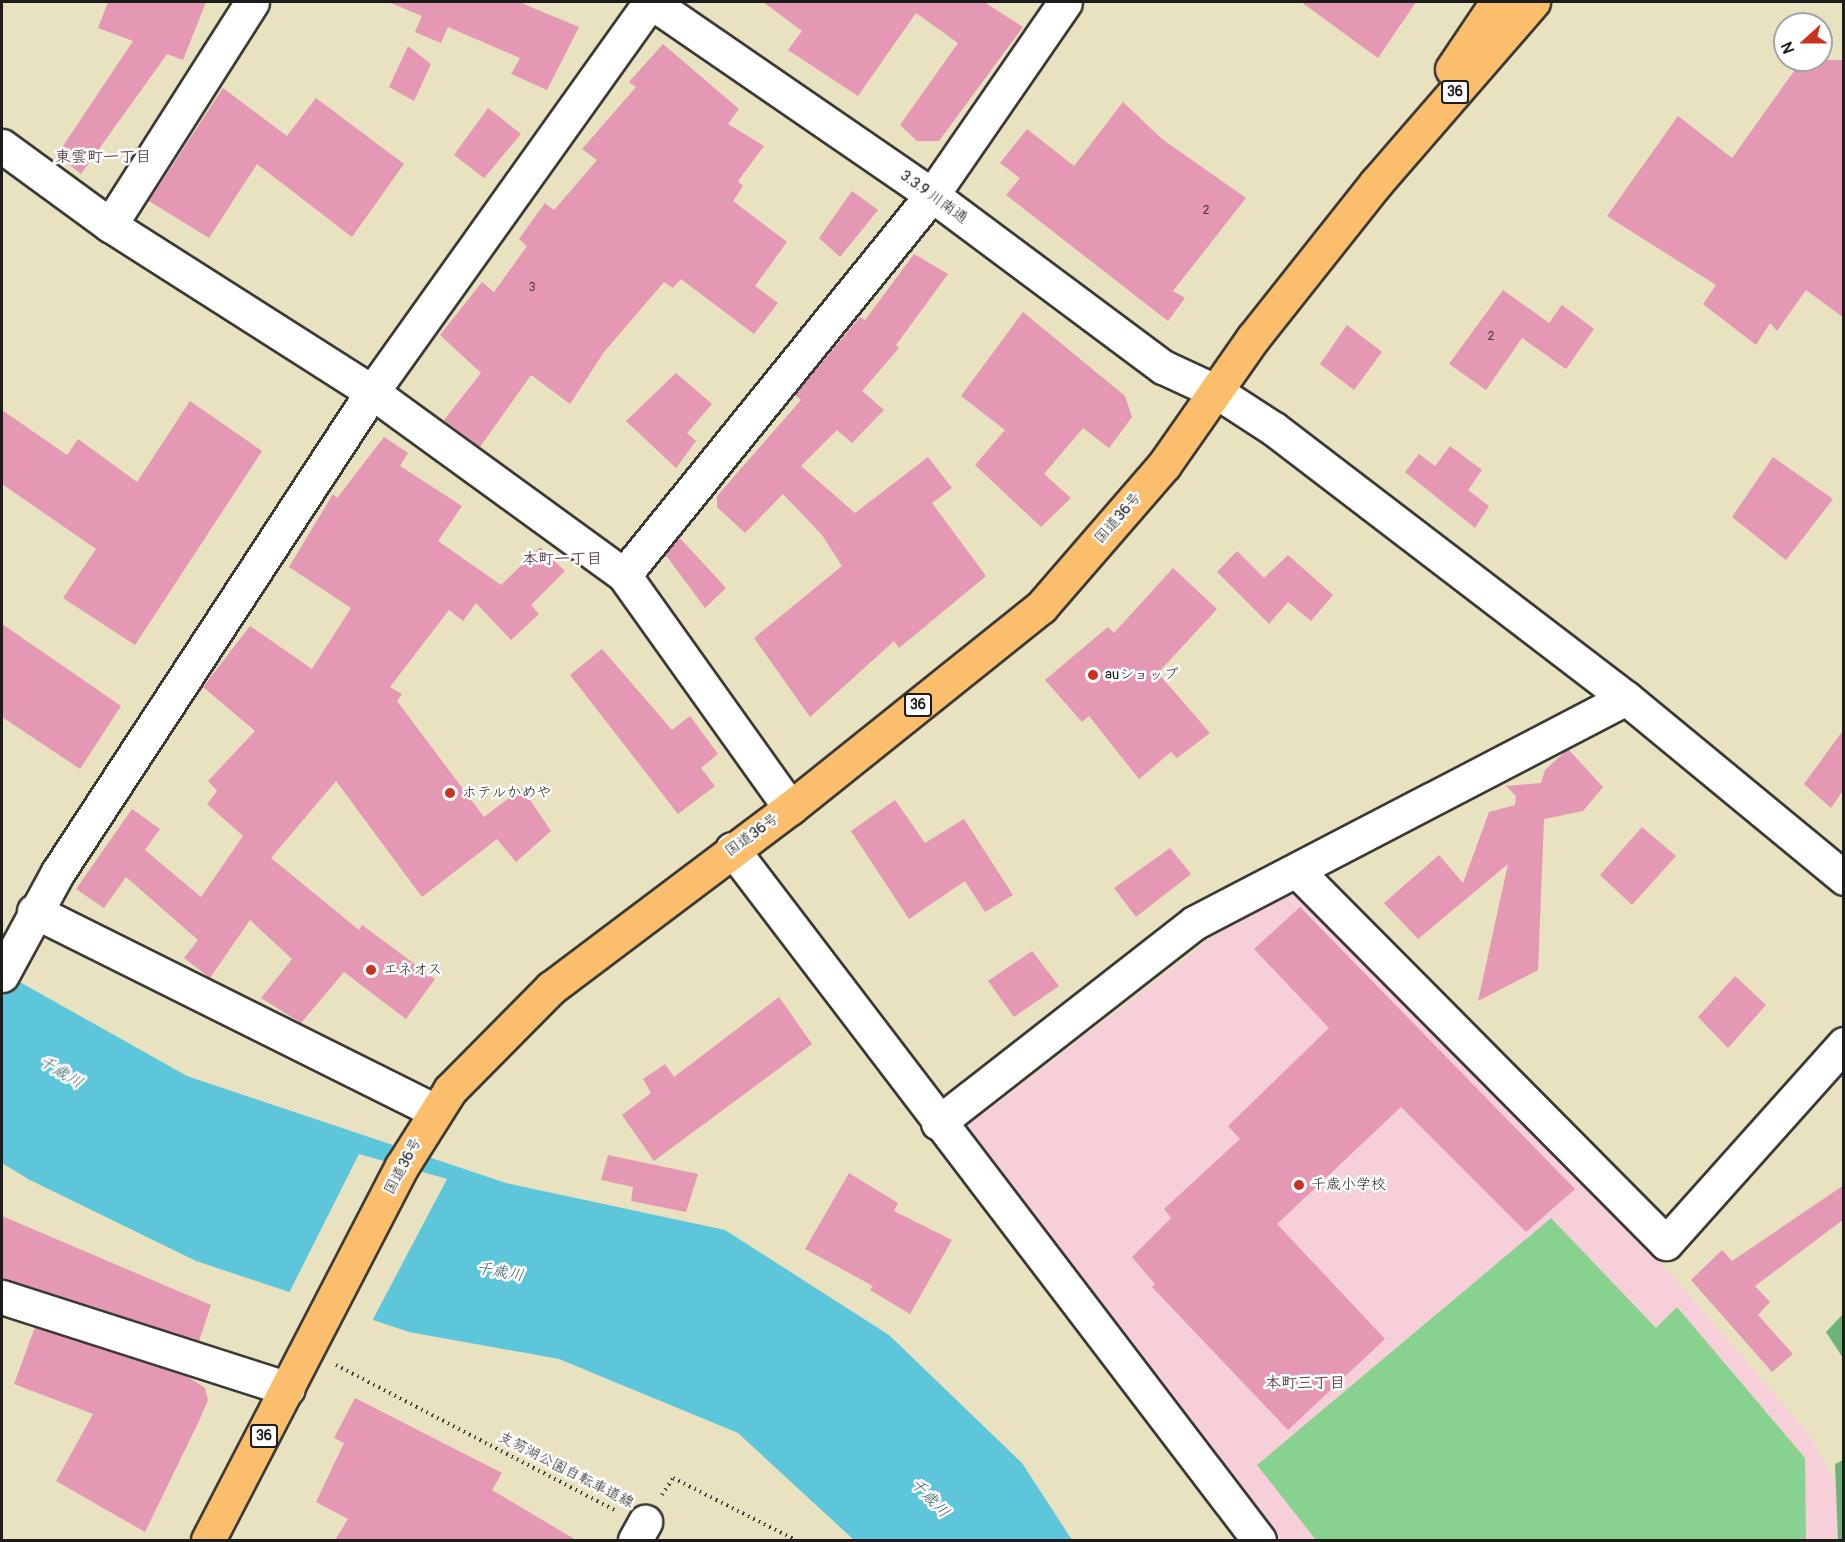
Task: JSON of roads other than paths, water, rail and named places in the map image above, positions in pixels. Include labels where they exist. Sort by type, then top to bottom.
[{"type":"highway","name":"国道36号","points":[[1376,183],[1497,2]]},
{"type":"highway","name":"国道36号","points":[[208,1540],[402,1166],[434,1110],[550,988],[732,849],[790,808],[1041,607],[1164,465],[1216,392],[1376,183],[1533,2]]},
{"type":"street","points":[[110,225],[252,2]]},
{"type":"street","points":[[4,970],[34,911],[372,392],[650,2]]},
{"type":"street","name":"3.3.9 川南通","points":[[650,2],[932,195],[1163,367],[1216,392],[1274,429],[1626,698],[1844,878]]},
{"type":"street","points":[[624,575],[932,195],[1065,2]]},
{"type":"street","points":[[2,146],[110,225],[372,392],[624,575],[790,808]]},
{"type":"street","points":[[938,1124],[1194,923],[1299,873],[1626,698]]},
{"type":"street","points":[[732,849],[938,1124],[1260,1540]]},
{"type":"street","points":[[1299,873],[1666,1243],[1844,1044]]},
{"type":"street","points":[[34,911],[434,1110]]},
{"type":"street","points":[[2,1297],[288,1389]]},
{"type":"water","name":"千歳川","points":[[2,972],[187,1076],[506,1183],[725,1230],[889,1335],[1022,1463],[1072,1540],[854,1540],[738,1433],[559,1359],[409,1332],[196,1261],[28,1179],[2,1163]]},
{"type":"place","name":"auショップ","points":[[1093,675]]},
{"type":"place","name":"ホテルかめや","points":[[450,793]]},
{"type":"place","name":"エネオス","points":[[371,970]]},
{"type":"place","name":"千歳小学校","points":[[1299,1185]]},
{"type":"district","name":"東雲町一丁目","points":[[103,157]]},
{"type":"district","name":"本町一丁目","points":[[562,559]]},
{"type":"district","name":"本町三丁目","points":[[1305,1383]]}]
